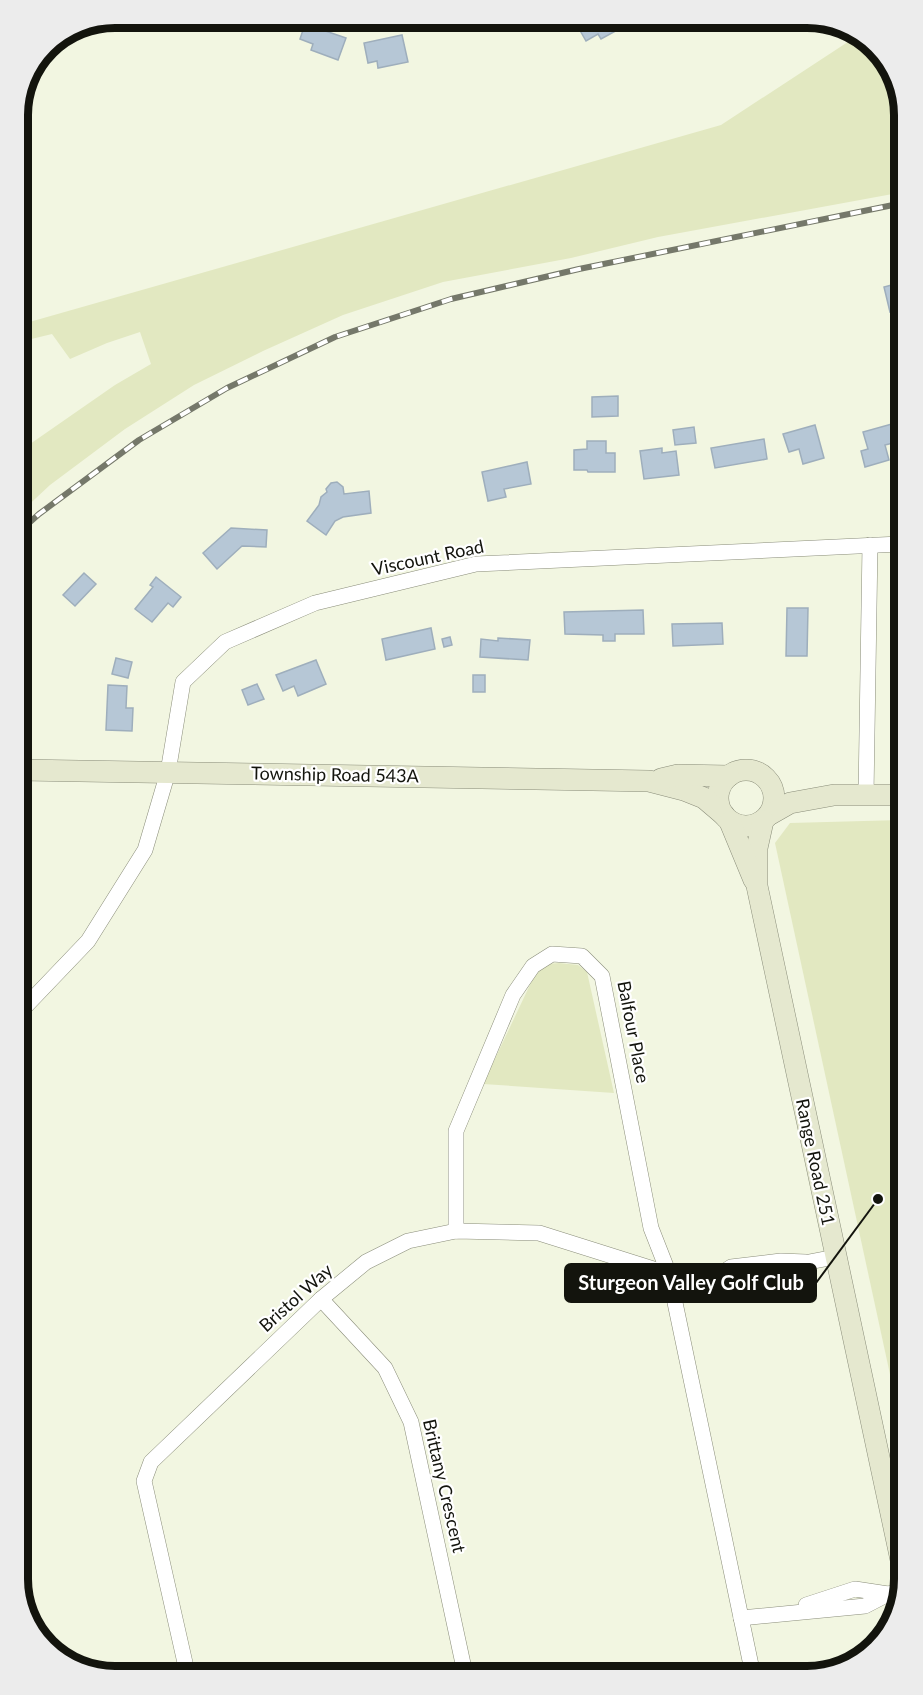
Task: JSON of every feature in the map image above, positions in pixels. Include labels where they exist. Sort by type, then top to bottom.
[{"type":"main road","name":"Township Road 543A","points":[[29,770],[649,781],[678,775],[729,776]]},
{"type":"main road","points":[[834,795],[810,788],[787,787],[761,774],[745,770],[729,776],[719,790],[719,808],[727,819],[747,827],[790,803],[834,795],[894,795]]},
{"type":"main road","points":[[766,818],[773,807],[775,797],[767,779]]},
{"type":"main road","name":"Township Road 543A","points":[[649,781],[704,798],[727,819]]},
{"type":"main road","name":"Range Road 251","points":[[766,818],[757,848],[757,886],[894,1528]]},
{"type":"main road","name":"Range Road 251","points":[[727,819],[757,886]]},
{"type":"street","name":"Viscount Road","points":[[29,1002],[88,941],[145,850],[168,772],[183,682],[225,642],[315,603],[476,564],[894,544]]},
{"type":"street","points":[[866,795],[870,545]]},
{"type":"street","name":"Balfour Place","points":[[456,1231],[456,1131],[513,995],[533,966],[552,954],[582,956],[602,976],[651,1228],[669,1274]]},
{"type":"street","name":"Bristol Way","points":[[186,1666],[144,1481],[151,1462],[321,1299],[366,1262],[408,1241],[456,1231],[539,1233],[669,1274],[715,1278],[731,1267],[781,1261],[809,1262],[835,1257]]},
{"type":"street","points":[[669,1274],[752,1666]]},
{"type":"street","name":"Brittany Crescent","points":[[321,1299],[385,1368],[411,1422],[463,1666]]},
{"type":"street","points":[[741,1618],[781,1614],[855,1589],[894,1593]]},
{"type":"green space","points":[[851,40],[865,50],[880,67],[893,98],[894,194],[658,237],[571,258],[443,282],[343,315],[194,385],[125,429],[50,485],[29,505],[29,445],[115,385],[151,364],[140,332],[70,359],[52,334],[29,340],[29,322],[721,125]]},
{"type":"green space","points":[[894,820],[894,1393],[775,843],[790,823]]},
{"type":"green space","points":[[546,964],[578,965],[587,972],[614,1093],[483,1084],[537,970]]},
{"type":"building","points":[[303,29],[320,29],[346,38],[338,60],[311,50],[313,44],[300,39]]},
{"type":"building","points":[[579,29],[619,29],[601,39],[598,34],[586,41]]},
{"type":"building","points":[[402,35],[408,62],[378,68],[377,61],[368,63],[364,43]]},
{"type":"building","points":[[894,284],[894,311],[890,312],[884,287]]},
{"type":"building","points":[[618,396],[618,416],[592,417],[592,397]]},
{"type":"building","points":[[894,423],[894,446],[893,443],[885,445],[889,460],[865,467],[861,451],[868,449],[863,432]]},
{"type":"building","points":[[815,425],[824,458],[803,464],[799,449],[789,452],[783,434]]},
{"type":"building","points":[[694,427],[696,443],[675,445],[673,430]]},
{"type":"building","points":[[764,439],[767,459],[715,468],[711,448]]},
{"type":"building","points":[[587,441],[606,441],[606,453],[615,453],[615,472],[574,470],[574,450],[587,449]]},
{"type":"building","points":[[662,448],[662,453],[676,451],[679,475],[644,479],[640,451]]},
{"type":"building","points":[[527,462],[531,484],[504,489],[506,497],[488,501],[482,472]]},
{"type":"building","points":[[337,482],[343,487],[344,494],[369,491],[371,513],[343,517],[335,521],[326,535],[307,521],[319,505],[321,497],[327,492],[326,489],[331,483]]},
{"type":"building","points":[[231,528],[267,530],[266,547],[242,546],[217,569],[203,553]]},
{"type":"building","points":[[84,573],[96,584],[75,606],[63,595]]},
{"type":"building","points":[[156,577],[181,597],[173,607],[168,603],[152,622],[135,609],[153,587],[150,585]]},
{"type":"building","points":[[787,608],[808,608],[807,656],[786,656]]},
{"type":"building","points":[[643,610],[644,634],[615,634],[615,641],[603,641],[603,635],[565,634],[564,612]]},
{"type":"building","points":[[722,623],[723,644],[673,646],[672,624]]},
{"type":"building","points":[[431,628],[435,649],[386,660],[382,639]]},
{"type":"building","points":[[450,637],[452,645],[444,647],[442,639]]},
{"type":"building","points":[[498,638],[530,640],[528,660],[480,657],[481,639],[498,641]]},
{"type":"building","points":[[116,658],[132,662],[128,678],[112,674]]},
{"type":"building","points":[[316,660],[326,684],[298,696],[294,686],[283,691],[276,675]]},
{"type":"building","points":[[473,675],[485,675],[485,692],[473,692]]},
{"type":"building","points":[[257,684],[264,699],[248,705],[242,690]]},
{"type":"building","points":[[108,685],[127,686],[126,708],[133,708],[132,731],[106,730]]},
{"type":"railway","points":[[29,523],[139,440],[227,388],[335,337],[451,299],[579,269],[894,205]]},
{"type":"place","name":"Sturgeon Valley Golf Club","points":[[878,1199]]}]
